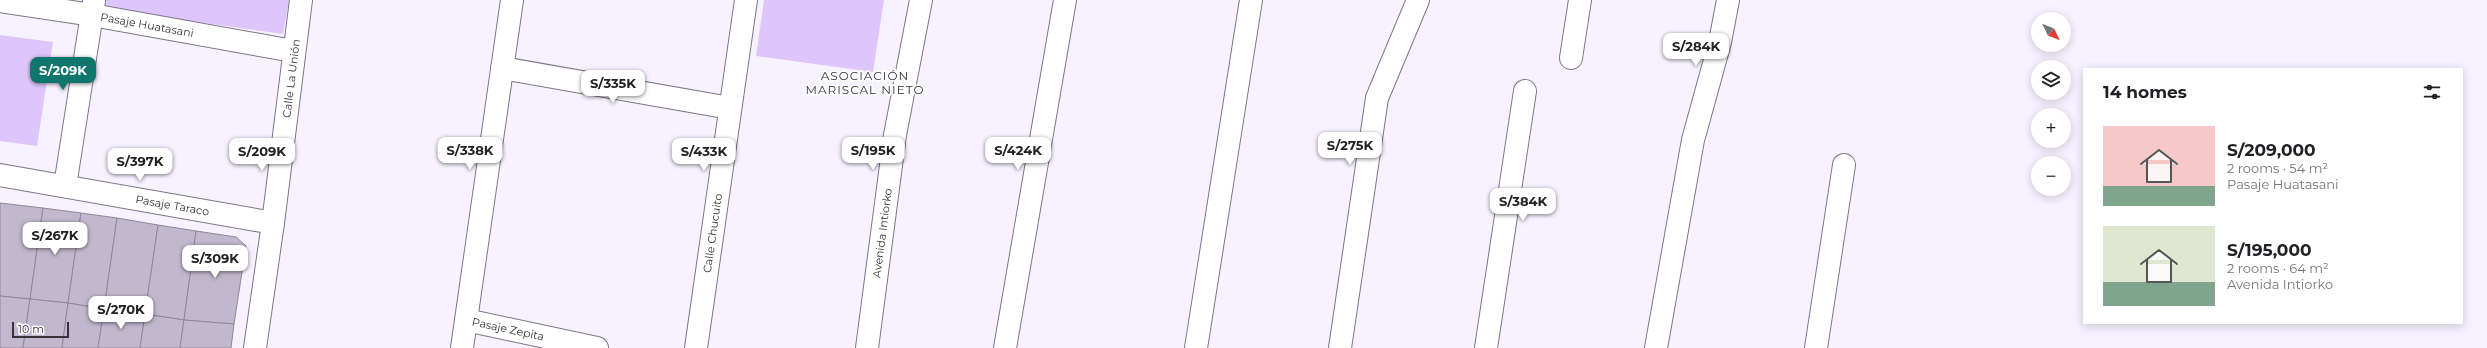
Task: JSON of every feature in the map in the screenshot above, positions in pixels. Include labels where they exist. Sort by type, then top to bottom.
[{"type":"street","name":"Calle La Unión","points":[[254,348],[273,223],[301,0]]},
{"type":"street","points":[[462,348],[512,0]]},
{"type":"street","name":"Calle Chucuito","points":[[696,348],[746,0]]},
{"type":"street","name":"Avenida Intiorko","points":[[867,348],[895,134],[921,0]]},
{"type":"street","points":[[1005,348],[1065,0]]},
{"type":"street","points":[[1196,348],[1251,0]]},
{"type":"street","points":[[1340,348],[1377,98],[1418,0]]},
{"type":"street","points":[[1571,58],[1580,0]]},
{"type":"street","points":[[1656,348],[1693,140],[1720,42],[1728,0]]},
{"type":"street","name":"Pasaje Huatasani","points":[[0,1],[93,8],[294,51]]},
{"type":"street","points":[[65,186],[93,8]]},
{"type":"street","points":[[502,68],[730,108]]},
{"type":"street","points":[[1486,348],[1525,91]]},
{"type":"street","points":[[1816,348],[1844,165]]},
{"type":"street","name":"Pasaje Taraco","points":[[0,175],[273,223]]},
{"type":"street","name":"Pasaje Zepita","points":[[466,320],[597,348]]},
{"type":"shaded area","points":[[100,0],[289,0],[283,34],[99,8]]},
{"type":"shaded area","points":[[764,0],[884,0],[873,72],[756,56]]},
{"type":"shaded area","points":[[0,35],[53,42],[37,146],[0,141]]},
{"type":"building","points":[[0,203],[43,208],[30,299],[0,296]]},
{"type":"building","points":[[43,208],[81,213],[68,303],[30,299]]},
{"type":"building","points":[[81,213],[117,218],[104,309],[68,303]]},
{"type":"building","points":[[117,218],[158,225],[145,314],[104,309]]},
{"type":"building","points":[[158,225],[196,231],[184,320],[145,314]]},
{"type":"building","points":[[196,231],[236,237],[246,246],[234,324],[184,320]]},
{"type":"building","points":[[0,296],[30,299],[23,348],[0,348]]},
{"type":"building","points":[[30,299],[68,303],[62,348],[23,348]]},
{"type":"building","points":[[68,303],[104,309],[98,348],[62,348]]},
{"type":"building","points":[[104,309],[145,314],[140,348],[98,348]]},
{"type":"building","points":[[145,314],[184,320],[180,348],[140,348]]},
{"type":"building","points":[[184,320],[234,324],[231,348],[180,348]]},
{"type":"district","name":"ASOCIACIÓN MARISCAL NIETO","points":[[865,83]]}]
